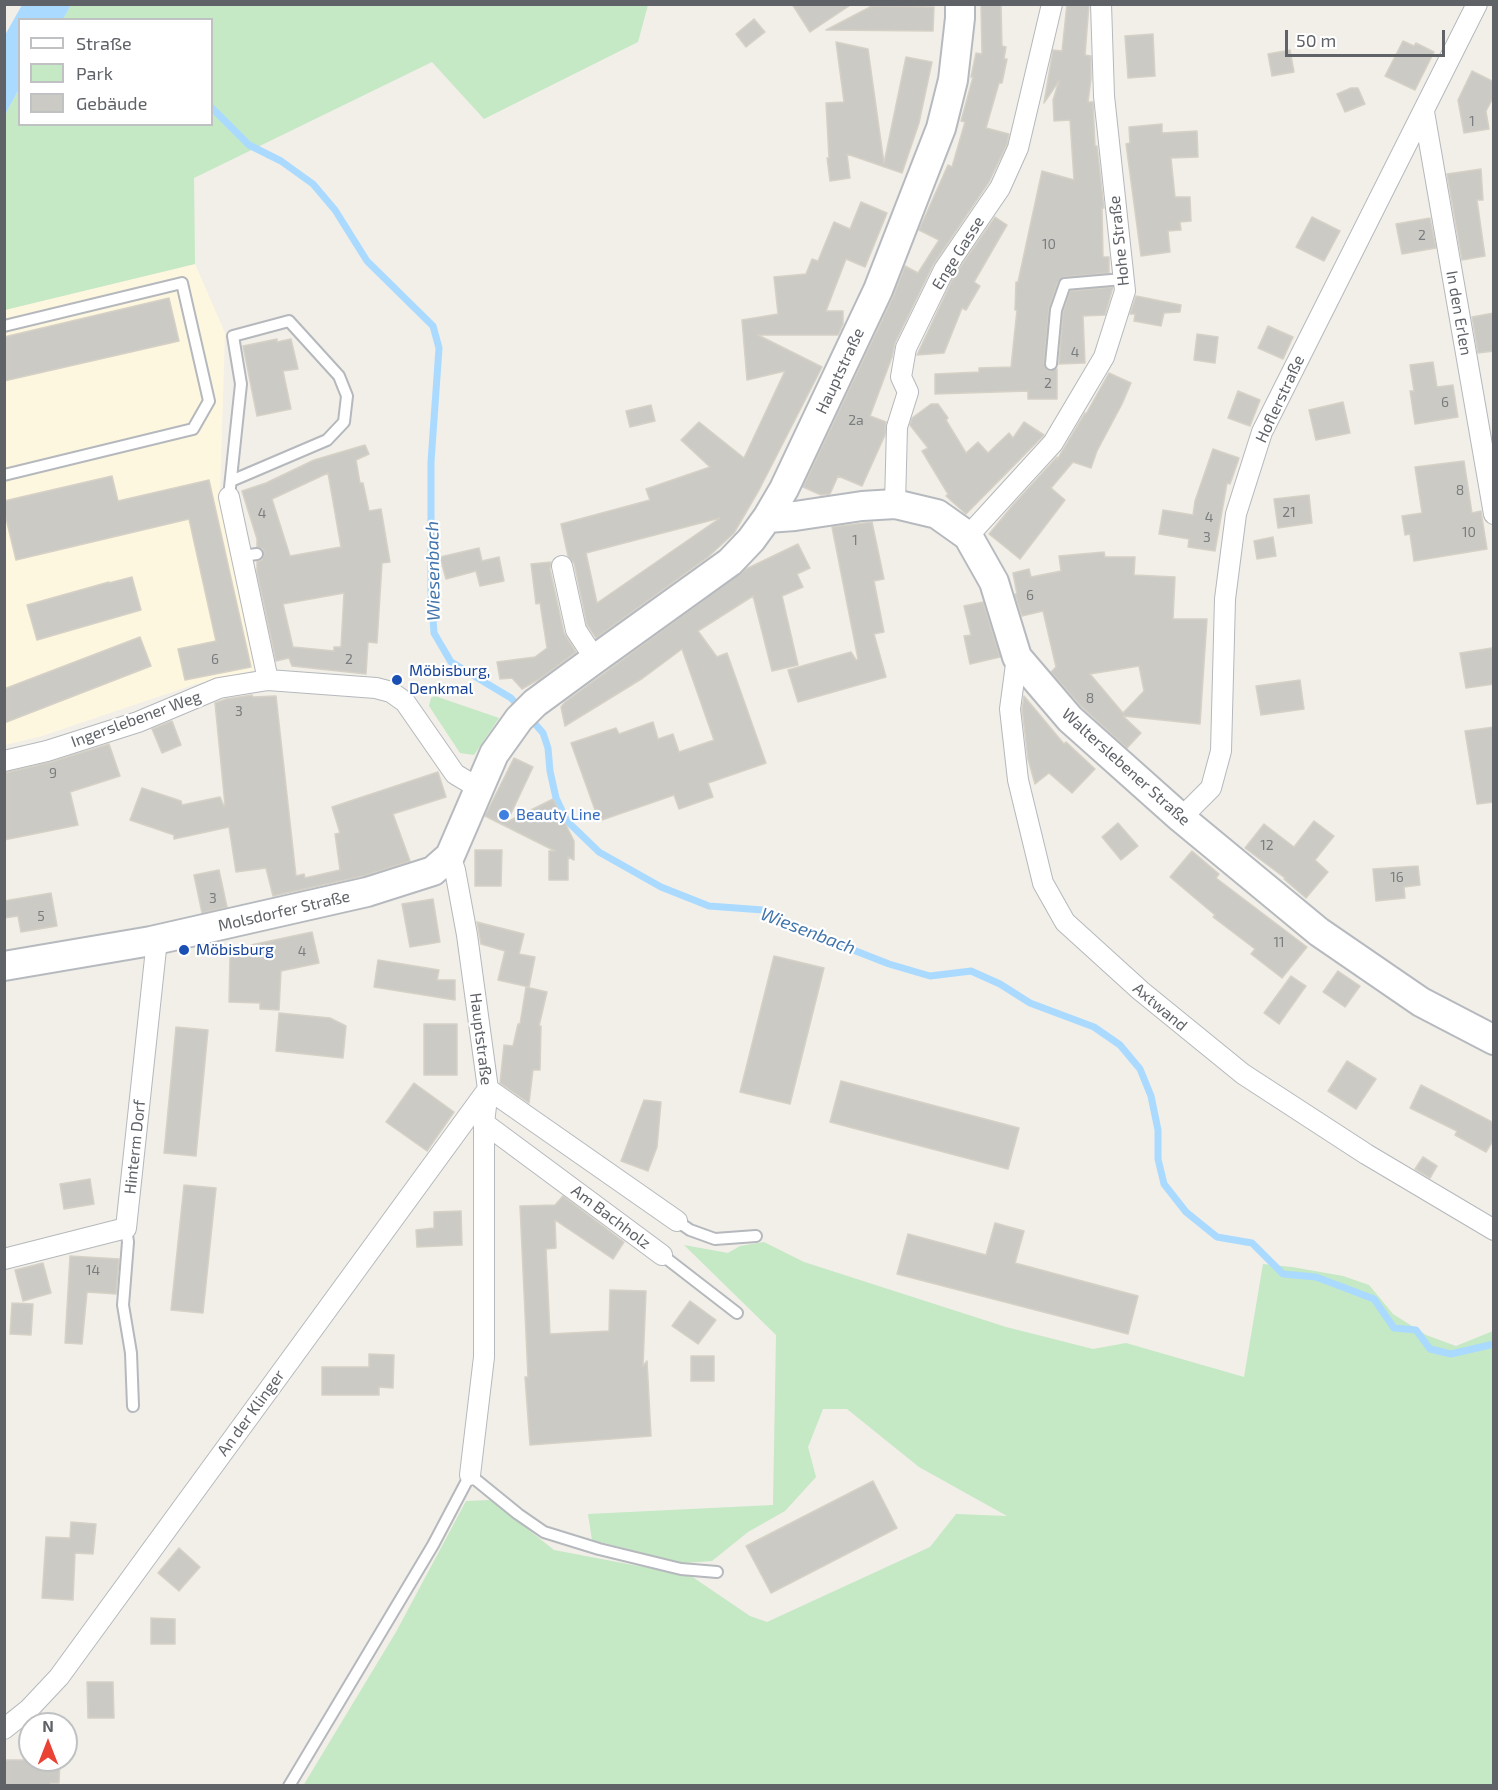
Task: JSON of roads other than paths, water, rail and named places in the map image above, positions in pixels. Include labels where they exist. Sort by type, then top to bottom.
[{"type":"street","name":"Hauptstraße","points":[[470,1475],[484,1357],[484,1123],[488,1089],[467,935],[455,870],[450,856],[494,754],[527,711],[730,562],[751,540],[767,518],[784,489],[878,290],[941,128],[953,80],[960,4]]},
{"type":"street","name":"Enge Gasse","points":[[895,504],[897,427],[908,392],[901,377],[906,348],[944,270],[1000,188],[1018,148],[1052,4]]},
{"type":"street","name":"Hohe Straße","points":[[968,536],[1053,442],[1104,357],[1125,291],[1104,96],[1101,4]]},
{"type":"street","name":"Hoflerstraße","points":[[1181,818],[1211,788],[1221,751],[1225,599],[1236,514],[1262,432],[1478,4]]},
{"type":"street","name":"In den Erlen","points":[[1424,112],[1494,514]]},
{"type":"street","points":[[230,489],[250,555],[268,680]]},
{"type":"street","name":"Walterslebener Straße","points":[[767,518],[895,504],[937,514],[968,536],[994,582],[1017,657],[1070,719],[1181,818],[1319,932],[1421,1002],[1494,1040]]},
{"type":"street","points":[[562,566],[576,630],[595,659]]},
{"type":"street","name":"Axtwand","points":[[1017,657],[1010,709],[1018,780],[1044,883],[1065,922],[1141,991],[1243,1074],[1366,1154],[1494,1230]]},
{"type":"street","name":"Ingerslebener Weg","points":[[4,761],[47,752],[138,722],[219,688],[268,680],[376,688],[392,692],[405,702],[455,774],[480,789]]},
{"type":"street","name":"Molsdorfer Straße","points":[[4,966],[151,941],[383,888],[434,871],[450,856]]},
{"type":"street","name":"Hinterm Dorf","points":[[126,1228],[156,949],[151,941]]},
{"type":"street","name":"Am Bachholz","points":[[488,1089],[677,1221]]},
{"type":"street","name":"An der Klinger","points":[[4,1729],[29,1709],[59,1677],[488,1089]]},
{"type":"street","name":"Am Bachholz","points":[[484,1123],[662,1255]]},
{"type":"street","points":[[4,1259],[126,1228]]},
{"type":"lane","points":[[1051,364],[1056,310],[1065,284],[1123,279]]},
{"type":"lane","points":[[4,326],[182,283],[209,401],[193,429],[4,475]]},
{"type":"lane","points":[[289,321],[339,376],[347,396],[344,422],[327,440],[230,489],[241,384],[233,336],[289,321]]},
{"type":"lane","name":"Am Bachholz","points":[[677,1221],[690,1230],[716,1239],[756,1236]]},
{"type":"lane","points":[[126,1228],[128,1242],[123,1305],[131,1353],[133,1406]]},
{"type":"lane","name":"Am Bachholz","points":[[662,1255],[737,1313]]},
{"type":"lane","points":[[289,1785],[434,1545],[470,1475],[544,1532],[599,1550],[681,1569],[717,1572]]},
{"type":"water","points":[[22,5],[71,5],[64,18],[18,18],[18,91],[5,115],[5,35]]},
{"type":"waterway","name":"Wiesenbach","points":[[213,109],[249,145],[281,161],[313,184],[335,210],[367,261],[433,326],[439,348],[431,462],[431,591],[434,633],[451,662],[511,698],[521,709]]},
{"type":"waterway","name":"Wiesenbach","points":[[529,717],[543,733],[548,748],[556,798],[567,821],[599,852],[661,887],[709,906],[763,910],[815,935],[889,964],[930,976],[971,971],[1000,984],[1030,1003],[1094,1027],[1120,1045],[1140,1069],[1151,1096],[1158,1130],[1158,1159],[1164,1184],[1186,1212],[1217,1237],[1252,1243],[1283,1274],[1316,1277],[1374,1299],[1394,1328],[1416,1330],[1430,1349],[1451,1354],[1494,1344]]},
{"type":"place","name":"Möbisburg, Denkmal","points":[[397,680]]},
{"type":"place","name":"Beauty Line","points":[[504,815]]},
{"type":"place","name":"Möbisburg","points":[[184,950]]}]
